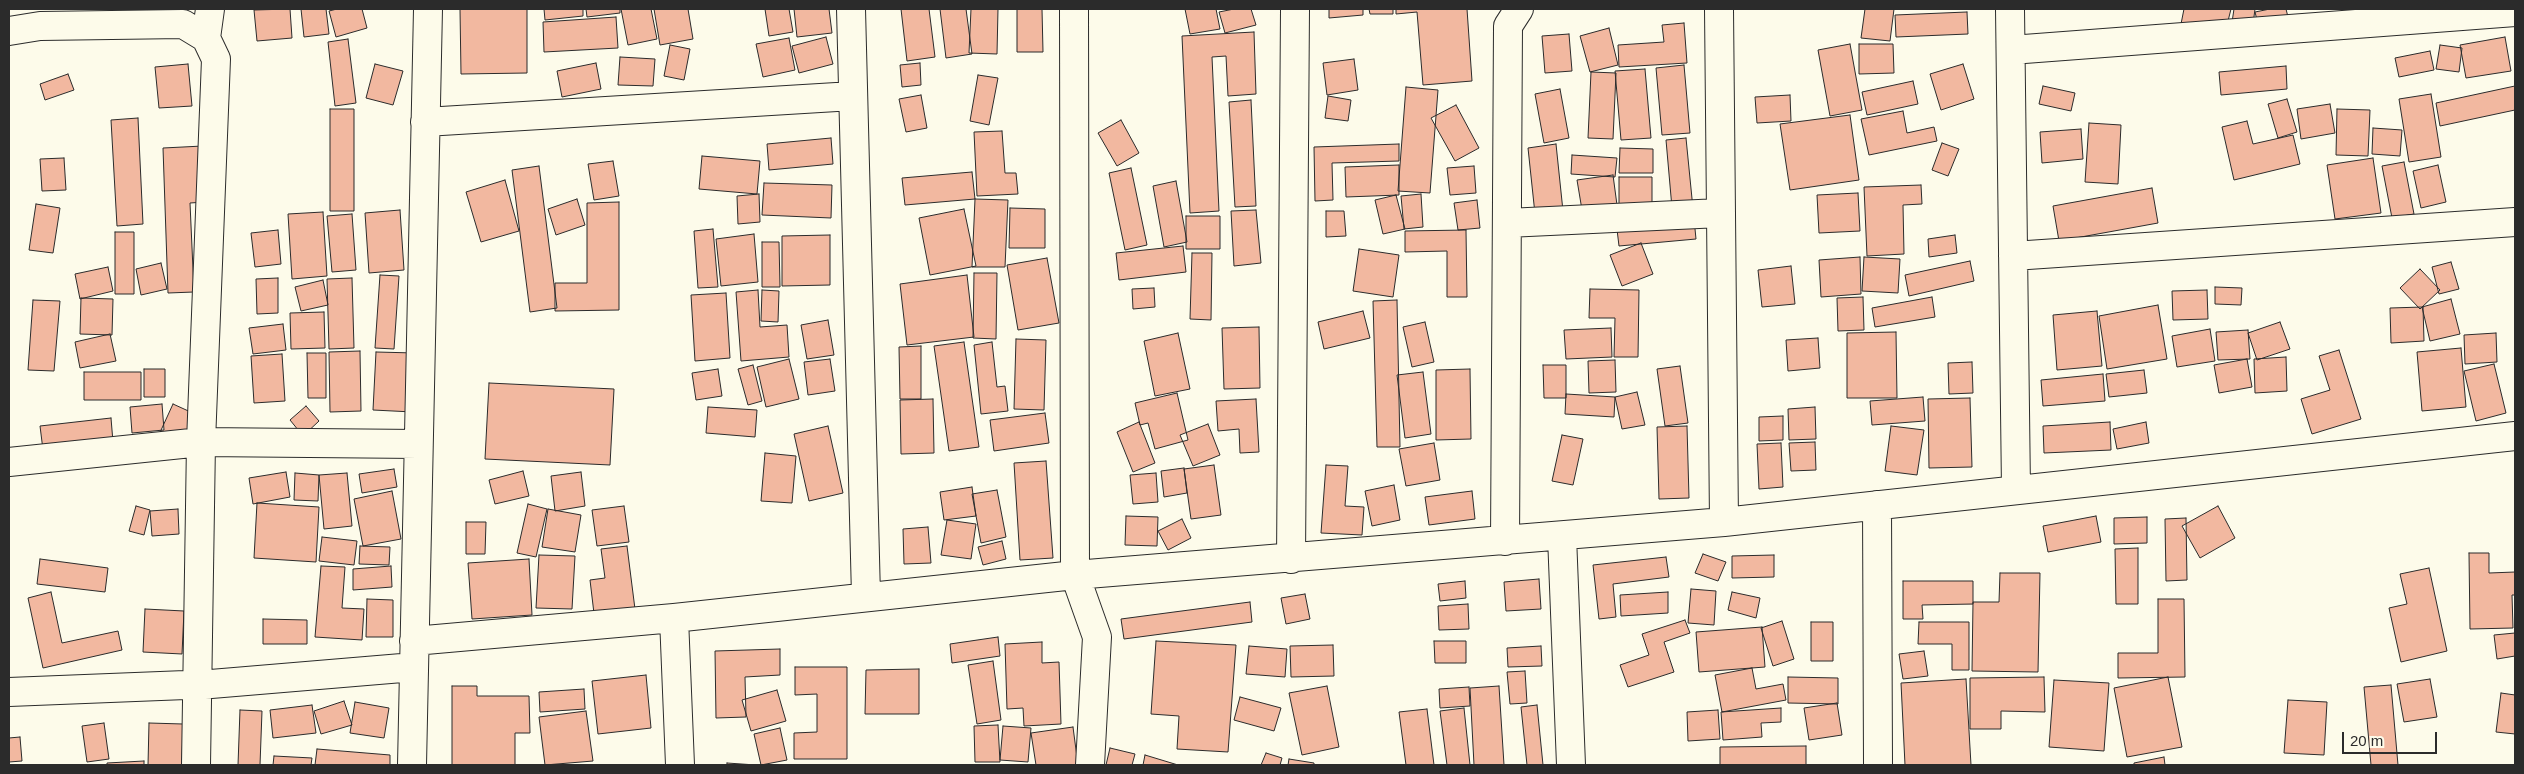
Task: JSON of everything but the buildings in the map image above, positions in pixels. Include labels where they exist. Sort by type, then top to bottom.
[{"type":"street","points":[[206,38],[210,9]]},
{"type":"street","points":[[412,765],[428,9]]},
{"type":"street","points":[[851,9],[866,596]]},
{"type":"street","points":[[1074,9],[1075,575],[1096,637],[1090,765]]},
{"type":"street","points":[[1291,559],[1296,9]]},
{"type":"street","points":[[1505,541],[1508,26],[1519,9]]},
{"type":"street","points":[[1719,9],[1724,522]]},
{"type":"street","points":[[2010,9],[2016,490]]},
{"type":"street","points":[[2011,50],[2515,12]]},
{"type":"street","points":[[9,31],[40,26],[183,24],[206,38],[216,59],[201,442],[196,765]]},
{"type":"street","points":[[425,122],[853,96]]},
{"type":"street","points":[[1507,223],[1720,213]]},
{"type":"street","points":[[2013,256],[2515,222]]},
{"type":"street","points":[[414,641],[674,618],[1075,575],[1291,559],[1724,522],[2515,436]]},
{"type":"street","points":[[9,462],[201,442],[418,444]]},
{"type":"street","points":[[1877,505],[1878,765]]},
{"type":"street","points":[[1562,536],[1571,765]]},
{"type":"street","points":[[674,618],[680,765]]},
{"type":"street","points":[[9,692],[197,685],[414,668]]}]
